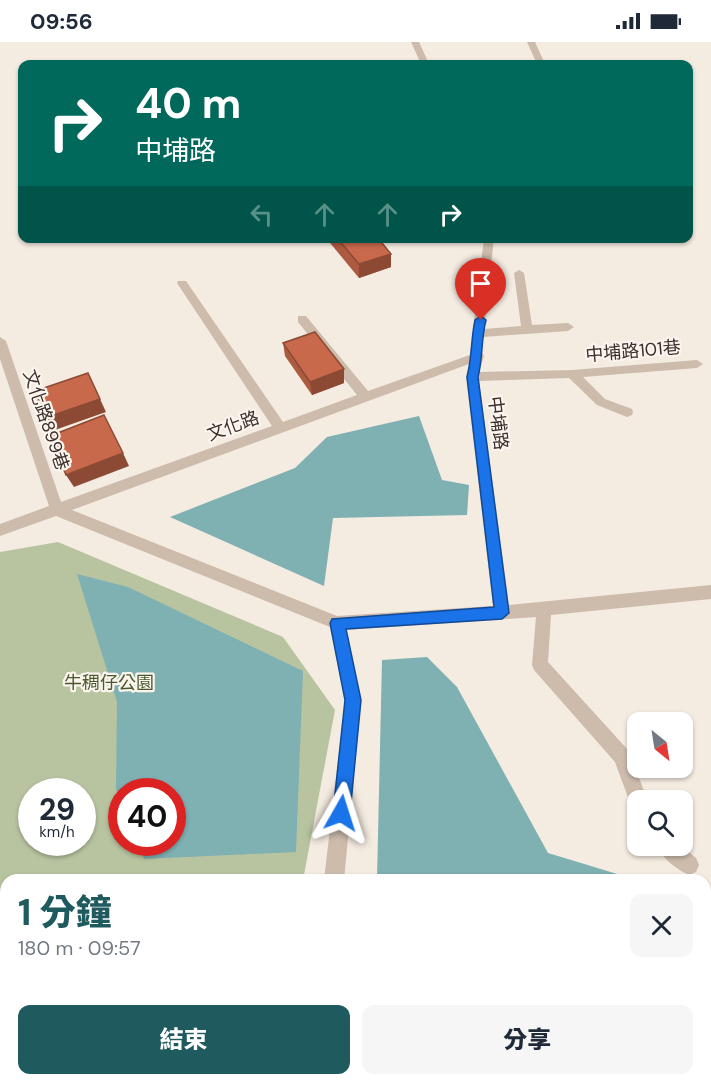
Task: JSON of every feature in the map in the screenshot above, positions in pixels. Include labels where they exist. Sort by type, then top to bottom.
[{"type":"street","points":[[415,42],[423,60]]},
{"type":"street","points":[[531,42],[539,60]]},
{"type":"street","name":"中埔路","points":[[489,243],[489,267],[477,333],[478,356],[472,377],[502,613]]},
{"type":"street","points":[[519,273],[527,330]]},
{"type":"street","points":[[182,283],[280,429]]},
{"type":"street","points":[[302,319],[365,396]]},
{"type":"street","points":[[477,333],[568,327]]},
{"type":"street","name":"文化路899巷","points":[[0,341],[57,510]]},
{"type":"street","name":"文化路","points":[[0,530],[478,356]]},
{"type":"street","name":"中埔路101巷","points":[[472,377],[572,374],[697,364]]},
{"type":"street","name":"中埔路101巷","points":[[572,374],[601,402],[627,412]]},
{"type":"street","points":[[57,510],[337,623],[502,613],[711,592]]},
{"type":"street","points":[[543,609],[540,665],[622,756],[635,790]]},
{"type":"street","points":[[335,874],[353,700],[337,623]]},
{"type":"street","points":[[678,856],[689,866]]},
{"type":"green space","name":"牛稠仔公園","points":[[58,542],[283,637],[335,710],[304,874],[0,874],[0,552]]},
{"type":"water","points":[[419,416],[442,480],[469,485],[467,515],[333,518],[324,586],[170,517],[295,468],[327,437]]},
{"type":"water","points":[[77,574],[128,587],[303,671],[296,852],[144,859],[143,856],[186,856],[186,778],[116,778],[117,702]]},
{"type":"water","points":[[427,657],[457,687],[548,853],[617,874],[377,874],[382,660]]},
{"type":"building","points":[[341,243],[382,243],[391,254],[359,264]]},
{"type":"building","points":[[315,332],[344,369],[310,382],[283,343]]},
{"type":"building","points":[[88,373],[100,399],[45,418],[35,391]]},
{"type":"building","points":[[104,415],[123,453],[66,475],[50,436]]},
{"type":"route","points":[[341,813],[353,700],[337,623],[502,613],[472,377],[478,356],[477,333],[481,320]]}]
